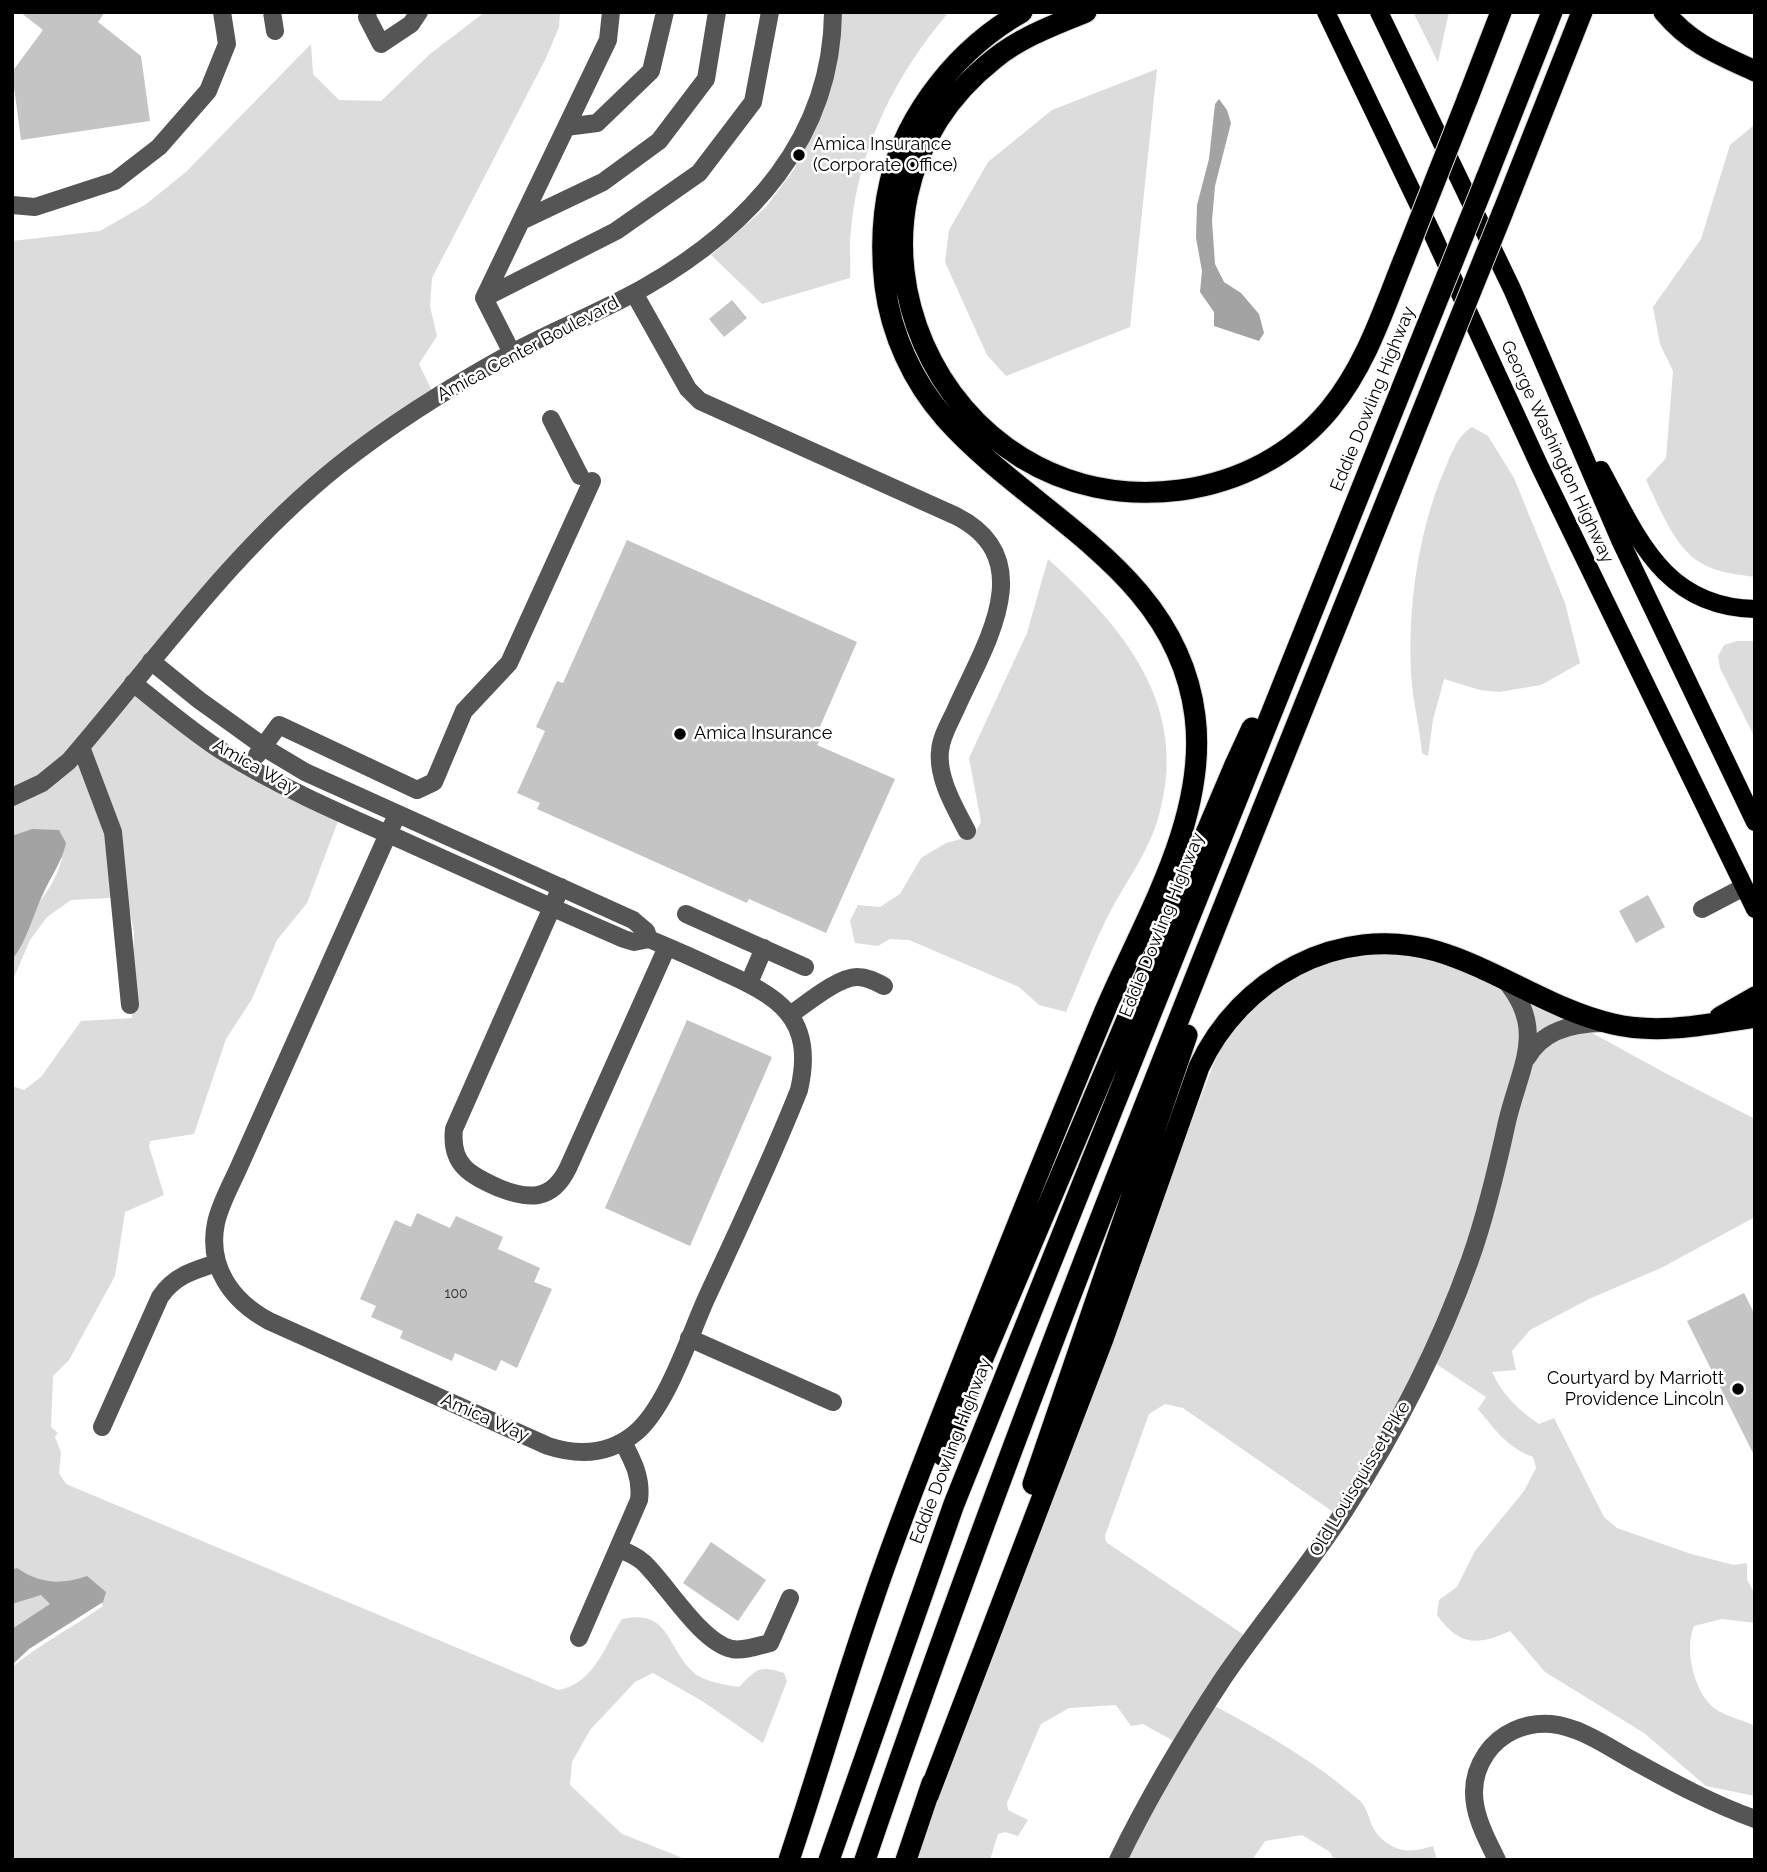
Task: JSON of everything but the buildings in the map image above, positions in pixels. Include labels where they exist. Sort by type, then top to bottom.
[{"type":"highway","points":[[789,1860],[863,1628],[900,1524],[1008,1248],[1107,1008],[1179,843],[1195,778],[1197,736],[1192,694],[1179,656],[1161,621],[1139,590],[1110,561],[942,415],[927,396],[907,360],[898,340],[887,298],[883,257],[884,218],[891,179],[904,140],[925,104],[963,57],[997,28],[1022,12]]},
{"type":"highway","points":[[1086,12],[1039,32],[995,58],[966,86],[942,116],[927,140],[916,166],[908,202],[903,258],[908,296],[918,333],[946,387],[972,418],[1007,448],[1049,471],[1098,487],[1123,491],[1168,491],[1230,478],[1266,463],[1284,452],[1314,426],[1352,379],[1370,344],[1501,12]]},
{"type":"highway","name":"Eddie Dowling Highway","points":[[830,1860],[954,1504],[1552,12]]},
{"type":"highway","points":[[865,1860],[1023,1419],[1210,941],[1582,12]]},
{"type":"highway","points":[[1664,12],[1704,48],[1755,71]]},
{"type":"highway","points":[[833,1728],[931,1481],[1234,767],[1264,707],[1297,651]]},
{"type":"highway","points":[[906,1860],[1178,1063],[1210,941]]},
{"type":"highway","points":[[928,1796],[1103,1339],[1199,1067],[1216,1035],[1239,1007],[1267,982],[1298,964],[1348,949],[1379,945],[1419,947],[1455,958],[1582,1014],[1612,1024],[1661,1029],[1755,1017]]},
{"type":"highway","points":[[1699,1026],[1725,1015],[1755,997]]},
{"type":"main road","name":"George Washington Highway","points":[[1326,12],[1432,233],[1539,467],[1735,869],[1749,882],[1755,909]]},
{"type":"main road","name":"George Washington Highway","points":[[1379,12],[1495,253],[1624,550],[1755,822]]},
{"type":"main road","points":[[1552,383],[1658,568],[1680,586],[1694,593],[1731,606],[1755,609]]},
{"type":"street","points":[[12,205],[35,207],[115,181],[159,147],[208,91],[227,44],[222,12]]},
{"type":"street","points":[[272,12],[275,31]]},
{"type":"street","points":[[368,12],[367,17],[381,44],[411,24],[419,12]]},
{"type":"street","points":[[484,298],[608,40],[611,12]]},
{"type":"street","points":[[566,127],[597,123],[651,71],[665,12]]},
{"type":"street","points":[[521,221],[603,182],[659,141],[706,79],[717,12]]},
{"type":"street","points":[[484,298],[616,231],[699,173],[753,102],[770,12]]},
{"type":"street","name":"Amica Center Boulevard","points":[[12,797],[42,783],[57,772],[238,560],[319,482],[425,404],[512,353],[634,293],[675,268],[726,229],[757,200],[790,160],[807,130],[824,82],[833,12]]},
{"type":"street","points":[[634,293],[688,389],[700,401],[957,516],[975,527],[989,542],[998,558],[1002,576],[1000,605],[940,749],[945,782],[967,831]]},
{"type":"street","points":[[484,298],[512,353]]},
{"type":"street","points":[[251,767],[278,725],[417,790],[434,782],[464,711],[509,663],[586,478],[551,419]]},
{"type":"street","name":"Amica Way","points":[[151,661],[199,700],[279,757],[305,772],[633,920],[646,931],[649,939]]},
{"type":"street","name":"Amica Way","points":[[133,683],[209,742],[319,803],[388,834],[552,907],[624,940],[634,942],[649,939],[749,983],[774,998],[790,1016],[803,1047],[803,1075],[799,1090],[689,1338],[651,1416],[634,1434],[603,1451],[577,1453],[548,1446],[269,1321],[234,1295],[226,1285],[217,1263],[214,1235],[219,1212],[388,834],[397,815]]},
{"type":"street","points":[[80,747],[113,832],[130,1005]]},
{"type":"street","points":[[1702,909],[1749,882]]},
{"type":"street","points":[[561,887],[454,1129],[454,1149],[463,1167],[479,1179],[518,1195],[537,1196],[553,1189],[564,1176],[667,947]]},
{"type":"street","points":[[685,914],[805,967]]},
{"type":"street","points":[[749,983],[764,948]]},
{"type":"street","points":[[790,1016],[828,990],[853,977],[865,978],[884,986]]},
{"type":"street","name":"Old Louisquisset Pike","points":[[1118,1860],[1152,1792],[1203,1709],[1327,1537],[1363,1480],[1411,1395],[1443,1327],[1471,1257],[1529,1043],[1528,1023],[1517,996],[1504,979]]},
{"type":"street","points":[[1525,1061],[1543,1039],[1563,1028],[1586,1024],[1612,1024]]},
{"type":"street","points":[[102,1427],[166,1287],[185,1274],[217,1263]]},
{"type":"street","points":[[689,1338],[834,1402]]},
{"type":"street","points":[[579,1638],[619,1549],[640,1491],[638,1473],[623,1442]]},
{"type":"street","points":[[619,1549],[643,1563],[702,1629],[719,1644],[730,1649],[740,1650],[770,1643],[790,1598]]},
{"type":"street","points":[[1497,1860],[1475,1813],[1476,1775],[1484,1756],[1504,1735],[1535,1725],[1549,1724],[1574,1730],[1755,1819]]},
{"type":"shaded area","points":[[485,12],[560,12],[559,27],[546,58],[432,278],[430,306],[437,336],[419,364],[435,397],[340,468],[221,581],[141,681],[230,752],[342,811],[307,903],[277,940],[252,999],[226,1039],[194,1134],[150,1141],[149,1146],[164,1195],[125,1212],[115,1276],[69,1360],[53,1376],[51,1427],[58,1433],[55,1437],[61,1452],[59,1473],[66,1484],[558,1690],[581,1680],[589,1672],[622,1619],[637,1617],[657,1623],[689,1668],[706,1679],[739,1687],[758,1670],[769,1669],[784,1673],[787,1681],[763,1743],[702,1701],[653,1673],[635,1682],[590,1730],[572,1762],[570,1785],[622,1834],[688,1860],[12,1860],[12,1667],[103,1606],[98,1595],[12,1634],[12,1086],[24,1090],[41,1077],[81,1021],[132,1018],[134,932],[127,897],[71,900],[47,917],[30,940],[12,982],[18,940],[50,886],[62,858],[12,838],[12,241],[100,231],[145,205],[186,172],[311,44],[313,74],[339,100],[381,101],[430,54]]},
{"type":"shaded area","points":[[836,12],[949,12],[930,35],[897,86],[871,141],[855,199],[850,235],[850,278],[762,304],[711,255],[765,208],[793,171],[813,130]]},
{"type":"shaded area","points":[[1413,12],[1449,12],[1438,62]]},
{"type":"shaded area","points":[[1157,69],[1130,327],[1006,376],[987,355],[945,262],[949,230],[988,162],[1052,110]]},
{"type":"shaded area","points":[[1219,99],[1227,110],[1231,123],[1215,186],[1212,221],[1215,264],[1224,282],[1241,293],[1259,314],[1264,333],[1259,341],[1214,326],[1214,312],[1200,292],[1202,271],[1196,238],[1197,205],[1209,159],[1215,104]]},
{"type":"shaded area","points":[[1753,126],[1755,577],[1714,569],[1701,563],[1683,548],[1646,480],[1666,458],[1673,371],[1660,344],[1653,307],[1701,239],[1730,145]]},
{"type":"shaded area","points":[[1472,427],[1488,436],[1514,478],[1565,603],[1580,663],[1541,685],[1499,692],[1480,690],[1444,679],[1433,720],[1428,756],[1422,753],[1413,694],[1411,639],[1415,581],[1434,496],[1455,446]]},
{"type":"shaded area","points":[[1048,559],[1102,613],[1125,642],[1144,672],[1158,704],[1165,739],[1166,776],[1155,828],[1105,922],[1066,1012],[1039,1005],[1019,987],[909,940],[890,939],[878,946],[855,943],[850,921],[858,905],[880,907],[900,894],[921,858],[946,843],[973,836],[981,822],[969,758],[1027,633]]},
{"type":"shaded area","points":[[1737,641],[1755,641],[1755,738],[1720,668],[1718,656],[1724,645]]},
{"type":"shaded area","points":[[32,829],[59,830],[66,843],[26,936],[12,960],[12,836]]},
{"type":"shaded area","points":[[1375,934],[1419,938],[1667,1074],[1755,1119],[1755,1217],[1661,1268],[1589,1299],[1530,1330],[1512,1351],[1516,1370],[1492,1372],[1506,1394],[1531,1419],[1539,1424],[1554,1418],[1604,1517],[1617,1528],[1691,1554],[1734,1565],[1747,1563],[1747,1579],[1755,1595],[1755,1623],[1722,1619],[1694,1626],[1690,1646],[1696,1681],[1707,1701],[1723,1713],[1755,1726],[1755,1796],[1706,1786],[1644,1733],[1545,1672],[1510,1631],[1488,1639],[1470,1640],[1453,1633],[1437,1615],[1439,1600],[1457,1587],[1475,1551],[1524,1491],[1536,1468],[1533,1457],[1509,1443],[1478,1409],[1486,1397],[1431,1363],[1339,1516],[1183,1408],[1165,1404],[1149,1414],[1105,1536],[1106,1542],[1247,1637],[1215,1706],[1290,1749],[1343,1786],[1363,1805],[1373,1828],[1383,1840],[1407,1851],[1433,1846],[1437,1860],[1334,1860],[1330,1852],[1302,1835],[1265,1841],[1252,1860],[1121,1860],[1181,1745],[1143,1724],[1131,1726],[1116,1705],[1069,1708],[1041,1724],[1007,1803],[1008,1810],[1028,1820],[1018,1836],[1005,1832],[998,1834],[990,1860],[910,1860],[999,1618],[1228,1027],[1311,950]]},
{"type":"shaded area","points":[[17,1568],[43,1580],[59,1582],[87,1576],[106,1592],[103,1602],[29,1649],[12,1665],[12,1629],[50,1604],[41,1595],[12,1604],[12,1570]]},
{"type":"place","name":"Amica Insurance (Corporate Office)","points":[[799,155]]},
{"type":"place","name":"Amica Insurance","points":[[680,734]]},
{"type":"place","name":"Courtyard by Marriott Providence Lincoln","points":[[1738,1389]]}]
